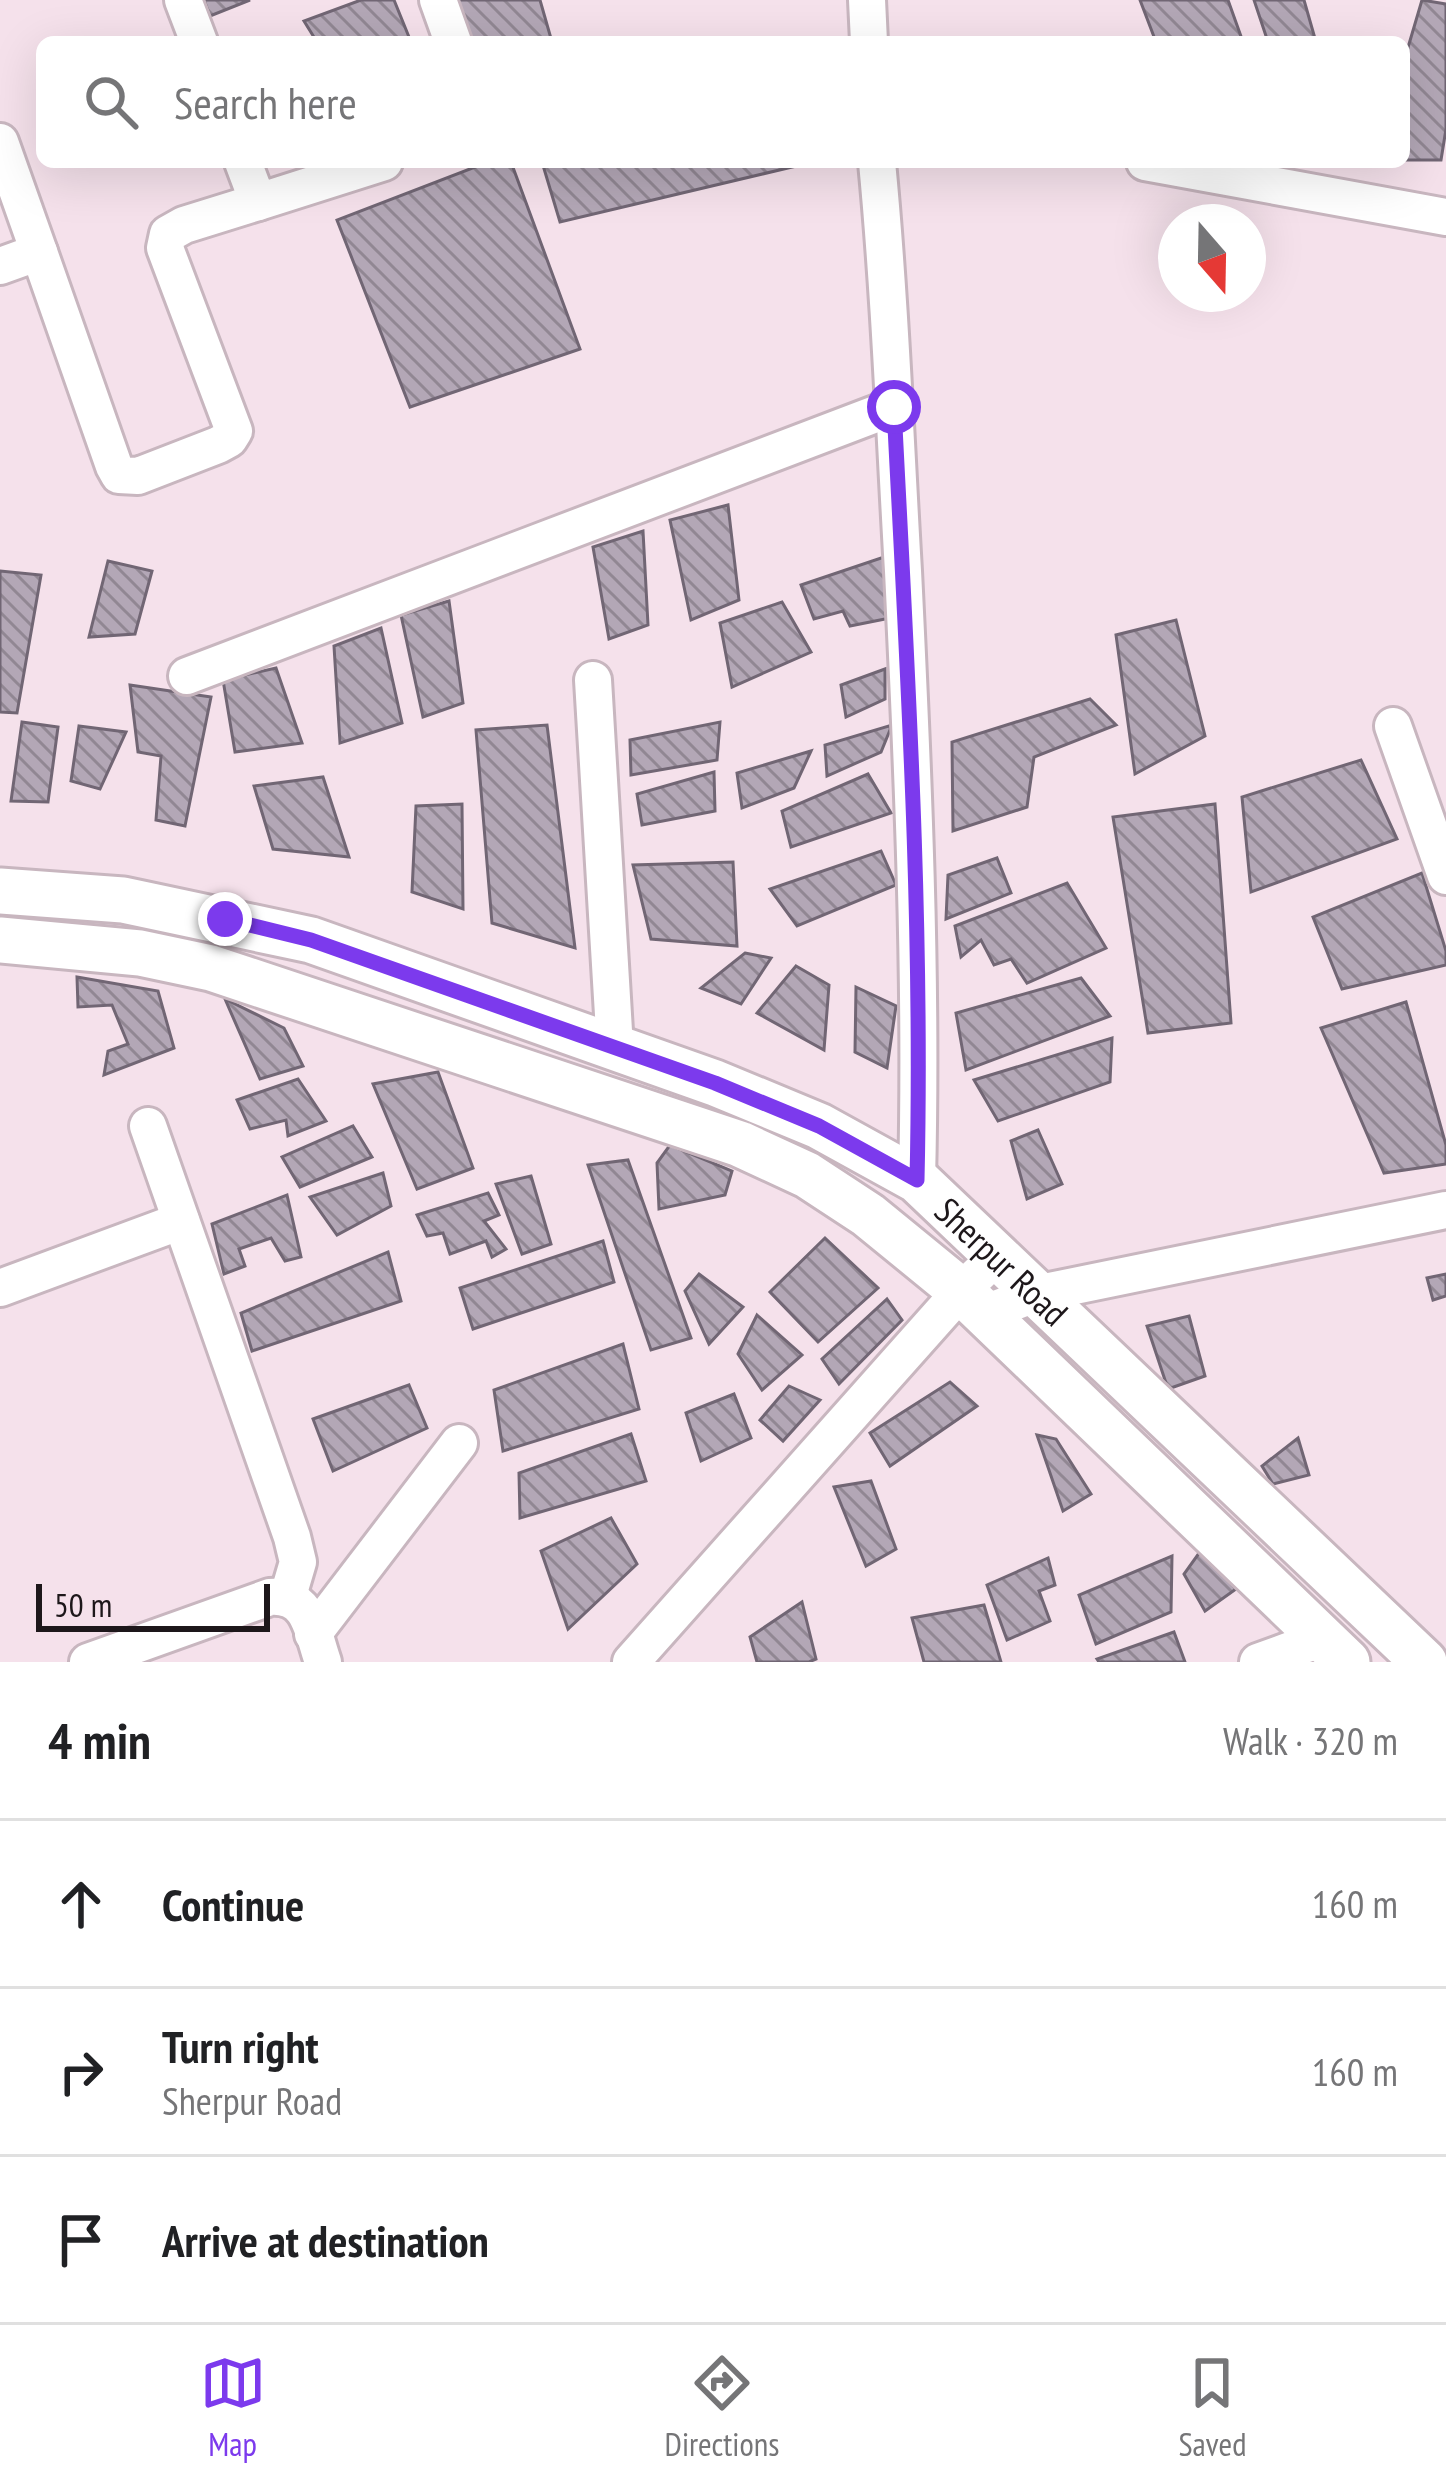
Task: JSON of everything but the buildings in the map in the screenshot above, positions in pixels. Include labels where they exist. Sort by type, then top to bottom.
[{"type":"street","points":[[183,0],[197,36]]},
{"type":"street","points":[[438,0],[451,36]]},
{"type":"street","points":[[867,0],[869,36]]},
{"type":"street","points":[[0,142],[119,475],[138,476],[229,440],[234,431],[164,248],[168,234],[364,168]]},
{"type":"street","points":[[245,168],[258,202]]},
{"type":"street","points":[[877,168],[912,753],[920,1044],[917,1180]]},
{"type":"street","points":[[1177,168],[1446,218]]},
{"type":"street","points":[[0,266],[39,252]]},
{"type":"street","points":[[187,676],[894,407]]},
{"type":"street","points":[[593,680],[615,1048]]},
{"type":"street","points":[[1394,725],[1446,876]]},
{"type":"street","name":"Sherpur Road","points":[[0,890],[123,900],[311,940],[819,1126],[917,1180],[1424,1662]]},
{"type":"street","name":"Sherpur Road","points":[[0,940],[140,953],[211,968],[740,1144],[807,1175],[868,1215],[973,1302],[1335,1650]]},
{"type":"street","points":[[148,1126],[292,1537],[298,1562],[288,1596]]},
{"type":"street","points":[[973,1302],[1035,1294],[1446,1210]]},
{"type":"street","points":[[0,1288],[181,1221]]},
{"type":"street","points":[[631,1662],[973,1302],[997,1257]]},
{"type":"street","points":[[318,1648],[460,1443]]},
{"type":"street","points":[[88,1662],[270,1597],[298,1601],[318,1648]]},
{"type":"street","points":[[1258,1662],[1335,1650],[1379,1621],[1446,1631]]},
{"type":"route","points":[[225,919],[311,940],[715,1083],[819,1126],[917,1180],[920,1044],[912,753],[894,407]]}]
